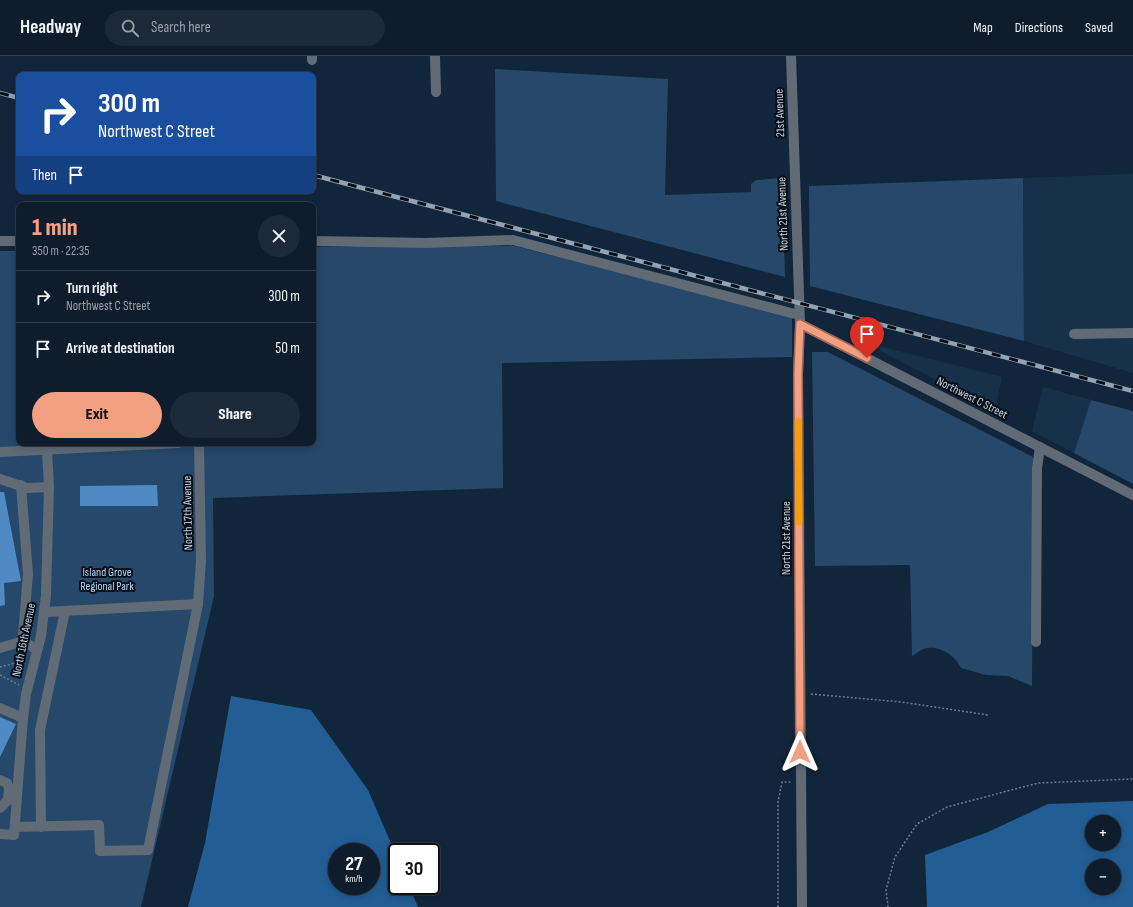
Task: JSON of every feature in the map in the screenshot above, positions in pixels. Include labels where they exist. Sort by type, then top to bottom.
[{"type":"street","points":[[435,56],[436,92]]},
{"type":"street","name":"21st Avenue","points":[[791,56],[794,169]]},
{"type":"street","name":"North 21st Avenue","points":[[794,169],[799,319],[800,781],[802,907]]},
{"type":"street","name":"Northwest C Street","points":[[316,241],[426,243],[513,240],[799,319],[1133,495]]},
{"type":"street","points":[[0,241],[16,241]]},
{"type":"street","points":[[1074,334],[1133,333]]},
{"type":"street","points":[[0,452],[122,446]]},
{"type":"street","name":"North 17th Avenue","points":[[41,827],[99,825],[100,851],[148,850],[198,604],[200,583],[199,446]]},
{"type":"street","points":[[1036,642],[1037,468],[1040,447]]},
{"type":"street","name":"North 16th Avenue","points":[[14,831],[12,800],[26,694],[45,612],[48,487],[47,450]]},
{"type":"street","points":[[0,479],[27,488],[48,487]]},
{"type":"street","points":[[21,485],[28,574],[25,646]]},
{"type":"street","points":[[45,612],[198,604]]},
{"type":"street","points":[[0,834],[41,827],[40,730],[65,611]]},
{"type":"street","points":[[0,648],[25,646],[37,650]]},
{"type":"street","points":[[0,708],[23,718]]},
{"type":"street","points":[[0,780],[7,783],[12,800],[0,808]]},
{"type":"path","points":[[0,667],[15,663],[25,646]]},
{"type":"path","points":[[0,675],[21,686]]},
{"type":"path","points":[[800,693],[909,703],[988,715]]},
{"type":"path","points":[[888,907],[886,890],[895,857],[918,824],[947,807],[1038,783],[1133,779]]},
{"type":"path","points":[[778,907],[778,802],[782,782],[800,781]]},
{"type":"shaded area","points":[[1133,174],[1133,373],[1024,341],[1023,178]]},
{"type":"shaded area","points":[[866,343],[1002,377],[995,411]]},
{"type":"shaded area","points":[[1043,387],[1091,400],[1074,453],[1032,431]]},
{"type":"shaded area","points":[[231,696],[311,710],[368,790],[391,843],[388,843],[388,895],[413,895],[418,907],[188,907],[205,843]]},
{"type":"shaded area","points":[[1133,801],[1133,907],[927,907],[925,855],[988,832],[1048,804]]},
{"type":"green space","points":[[495,69],[668,79],[665,195],[751,192],[751,184],[756,180],[782,178],[785,277],[496,201]]},
{"type":"green space","points":[[1023,178],[1024,341],[810,286],[809,186]]},
{"type":"green space","name":"Island Grove Regional Park","points":[[515,246],[792,317],[792,357],[502,363],[503,488],[213,498],[214,596],[141,907],[0,907],[0,251],[16,251],[16,446],[316,446],[316,247]]},
{"type":"green space","points":[[812,352],[828,352],[1033,457],[1032,686],[1008,676],[986,675],[961,668],[955,659],[940,649],[923,649],[912,656],[910,565],[815,566]]},
{"type":"green space","points":[[1091,400],[1133,411],[1133,484],[1074,453]]},
{"type":"building","points":[[157,485],[158,506],[80,506],[80,486]]},
{"type":"building","points":[[0,492],[4,492],[21,581],[4,583],[5,605],[0,606]]},
{"type":"building","points":[[0,717],[16,724],[0,757]]},
{"type":"railway","points":[[0,93],[16,97]]},
{"type":"railway","points":[[316,176],[1133,391]]},
{"type":"slow traffic","points":[[798,421],[799,522]]},
{"type":"route","points":[[800,752],[798,374],[800,324],[867,358]]}]
